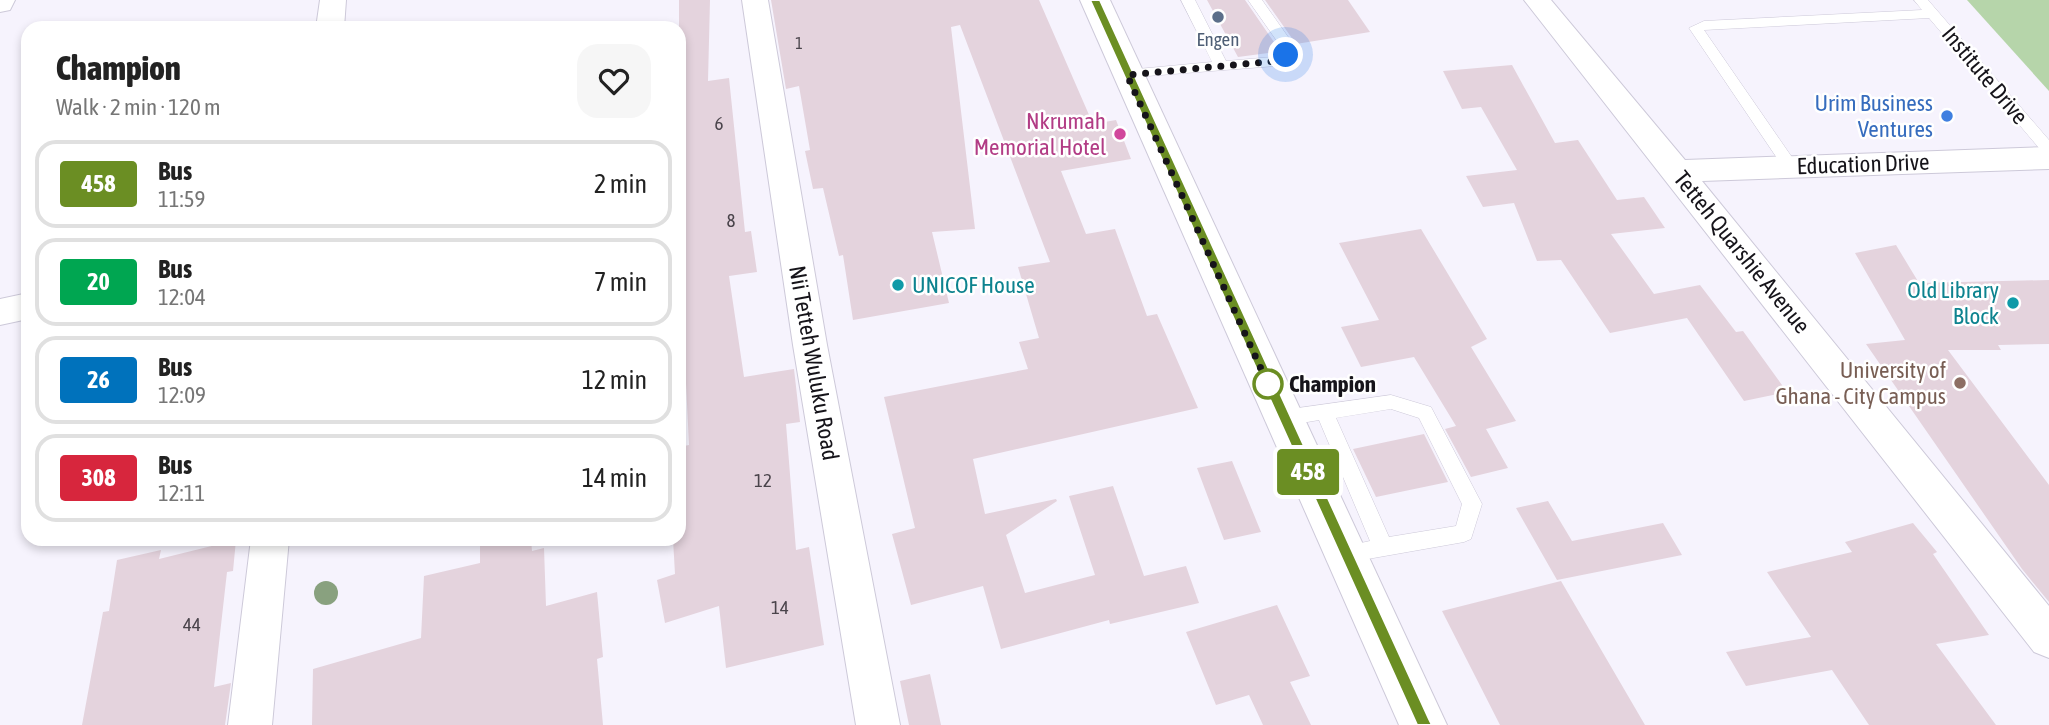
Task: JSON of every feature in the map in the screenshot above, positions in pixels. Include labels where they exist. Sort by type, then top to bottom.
[{"type":"main road","points":[[1095,0],[1423,725]]},
{"type":"street","points":[[331,21],[333,0]]},
{"type":"street","name":"Nii Tetteh Wuluku Road","points":[[755,0],[810,345],[878,725]]},
{"type":"street","name":"Tetteh Quarshie Avenue","points":[[1537,0],[1677,171],[2049,638]]},
{"type":"street","name":"Education Drive","points":[[1677,171],[2049,158]]},
{"type":"street","points":[[0,312],[21,308]]},
{"type":"street","points":[[250,725],[269,546]]},
{"type":"lane","points":[[1188,0],[1221,66]]},
{"type":"lane","points":[[1127,75],[1276,61],[1286,55],[1286,44],[1255,0]]},
{"type":"lane","name":"Institute Drive","points":[[1921,0],[2049,150]]},
{"type":"lane","points":[[1790,166],[1698,35],[1696,28],[1704,25],[1933,14]]},
{"type":"lane","points":[[1283,418],[1391,402],[1425,412],[1472,504],[1464,533],[1345,554]]},
{"type":"lane","points":[[1324,412],[1383,547]]},
{"type":"green space","points":[[1967,0],[2049,0],[2049,91]]},
{"type":"building","points":[[679,0],[710,0],[708,81],[729,78],[745,232],[751,231],[757,272],[729,276],[744,377],[794,369],[800,422],[786,424],[796,550],[809,547],[824,645],[726,668],[719,606],[665,623],[657,580],[675,574],[673,546],[686,546],[686,446],[689,445],[686,384],[686,21],[679,21]]},
{"type":"building","points":[[771,0],[1039,0],[1093,124],[1116,120],[1131,159],[1061,171],[1086,234],[1115,229],[1147,316],[1157,314],[1198,408],[973,459],[985,514],[1056,499],[1057,501],[1006,535],[1025,593],[1095,575],[1069,496],[1113,486],[1144,576],[1186,566],[1199,603],[1110,624],[1109,620],[1001,649],[983,586],[911,605],[892,534],[915,528],[884,397],[1028,369],[1019,342],[1039,338],[1018,267],[1050,262],[960,25],[951,27],[975,229],[932,232],[949,303],[853,320],[843,255],[839,256],[823,188],[813,189],[805,151],[810,150],[799,86],[786,89]]},
{"type":"building","points":[[1207,0],[1245,0],[1276,45],[1272,48],[1275,52],[1238,57]]},
{"type":"building","points":[[1265,0],[1348,0],[1370,32],[1296,44]]},
{"type":"building","points":[[1512,65],[1555,143],[1578,140],[1617,200],[1644,197],[1665,228],[1611,234],[1654,294],[1700,285],[1736,332],[1743,331],[1787,392],[1744,401],[1687,318],[1610,333],[1561,260],[1537,261],[1514,203],[1483,207],[1466,176],[1517,170],[1481,107],[1462,109],[1443,71]]},
{"type":"building","points":[[1421,229],[1487,339],[1471,347],[1516,421],[1486,429],[1508,468],[1471,477],[1445,429],[1456,426],[1414,357],[1361,367],[1341,327],[1379,320],[1339,243]]},
{"type":"building","points":[[1896,245],[1919,283],[2049,280],[2049,344],[1998,345],[2001,350],[1948,350],[2049,485],[2049,602],[2022,569],[1866,344],[1905,340],[1855,253]]},
{"type":"building","points":[[1424,434],[1448,482],[1376,497],[1353,449]]},
{"type":"building","points":[[1232,461],[1261,532],[1224,540],[1197,468]]},
{"type":"building","points":[[1548,501],[1572,541],[1663,523],[1682,555],[1557,580],[1516,508]]},
{"type":"building","points":[[1913,523],[1937,552],[1933,554],[1989,635],[1936,644],[1996,725],[1869,725],[1832,670],[1746,686],[1726,652],[1811,637],[1767,572],[1852,552],[1845,542]]},
{"type":"building","points":[[212,546],[235,546],[233,571],[227,572],[214,687],[231,683],[225,725],[82,725],[103,612],[109,611],[117,560],[161,550],[159,559]]},
{"type":"building","points":[[480,546],[532,546],[532,551],[544,548],[546,606],[597,592],[603,657],[597,659],[603,725],[312,725],[313,669],[421,638],[424,576],[480,563]]},
{"type":"building","points":[[1561,581],[1645,725],[1500,725],[1442,611]]},
{"type":"building","points":[[1277,605],[1310,676],[1290,682],[1311,725],[1263,725],[1249,695],[1216,705],[1186,632]]},
{"type":"building","points":[[930,674],[941,725],[909,725],[900,681]]},
{"type":"bus line","name":"458","points":[[1095,0],[1423,725]]},
{"type":"place","name":"Engen","points":[[1218,17]]},
{"type":"place","name":"Urim Business Ventures","points":[[1947,116]]},
{"type":"place","name":"Nkrumah Memorial Hotel","points":[[1120,134]]},
{"type":"place","name":"UNICOF House","points":[[898,285]]},
{"type":"place","name":"Old Library Block","points":[[2013,303]]},
{"type":"place","name":"University of Ghana - City Campus","points":[[1960,383]]},
{"type":"place","name":"Champion","points":[[1268,384]]},
{"type":"route","points":[[1268,384],[1272,393],[1127,75],[1276,61],[1286,55]]}]
